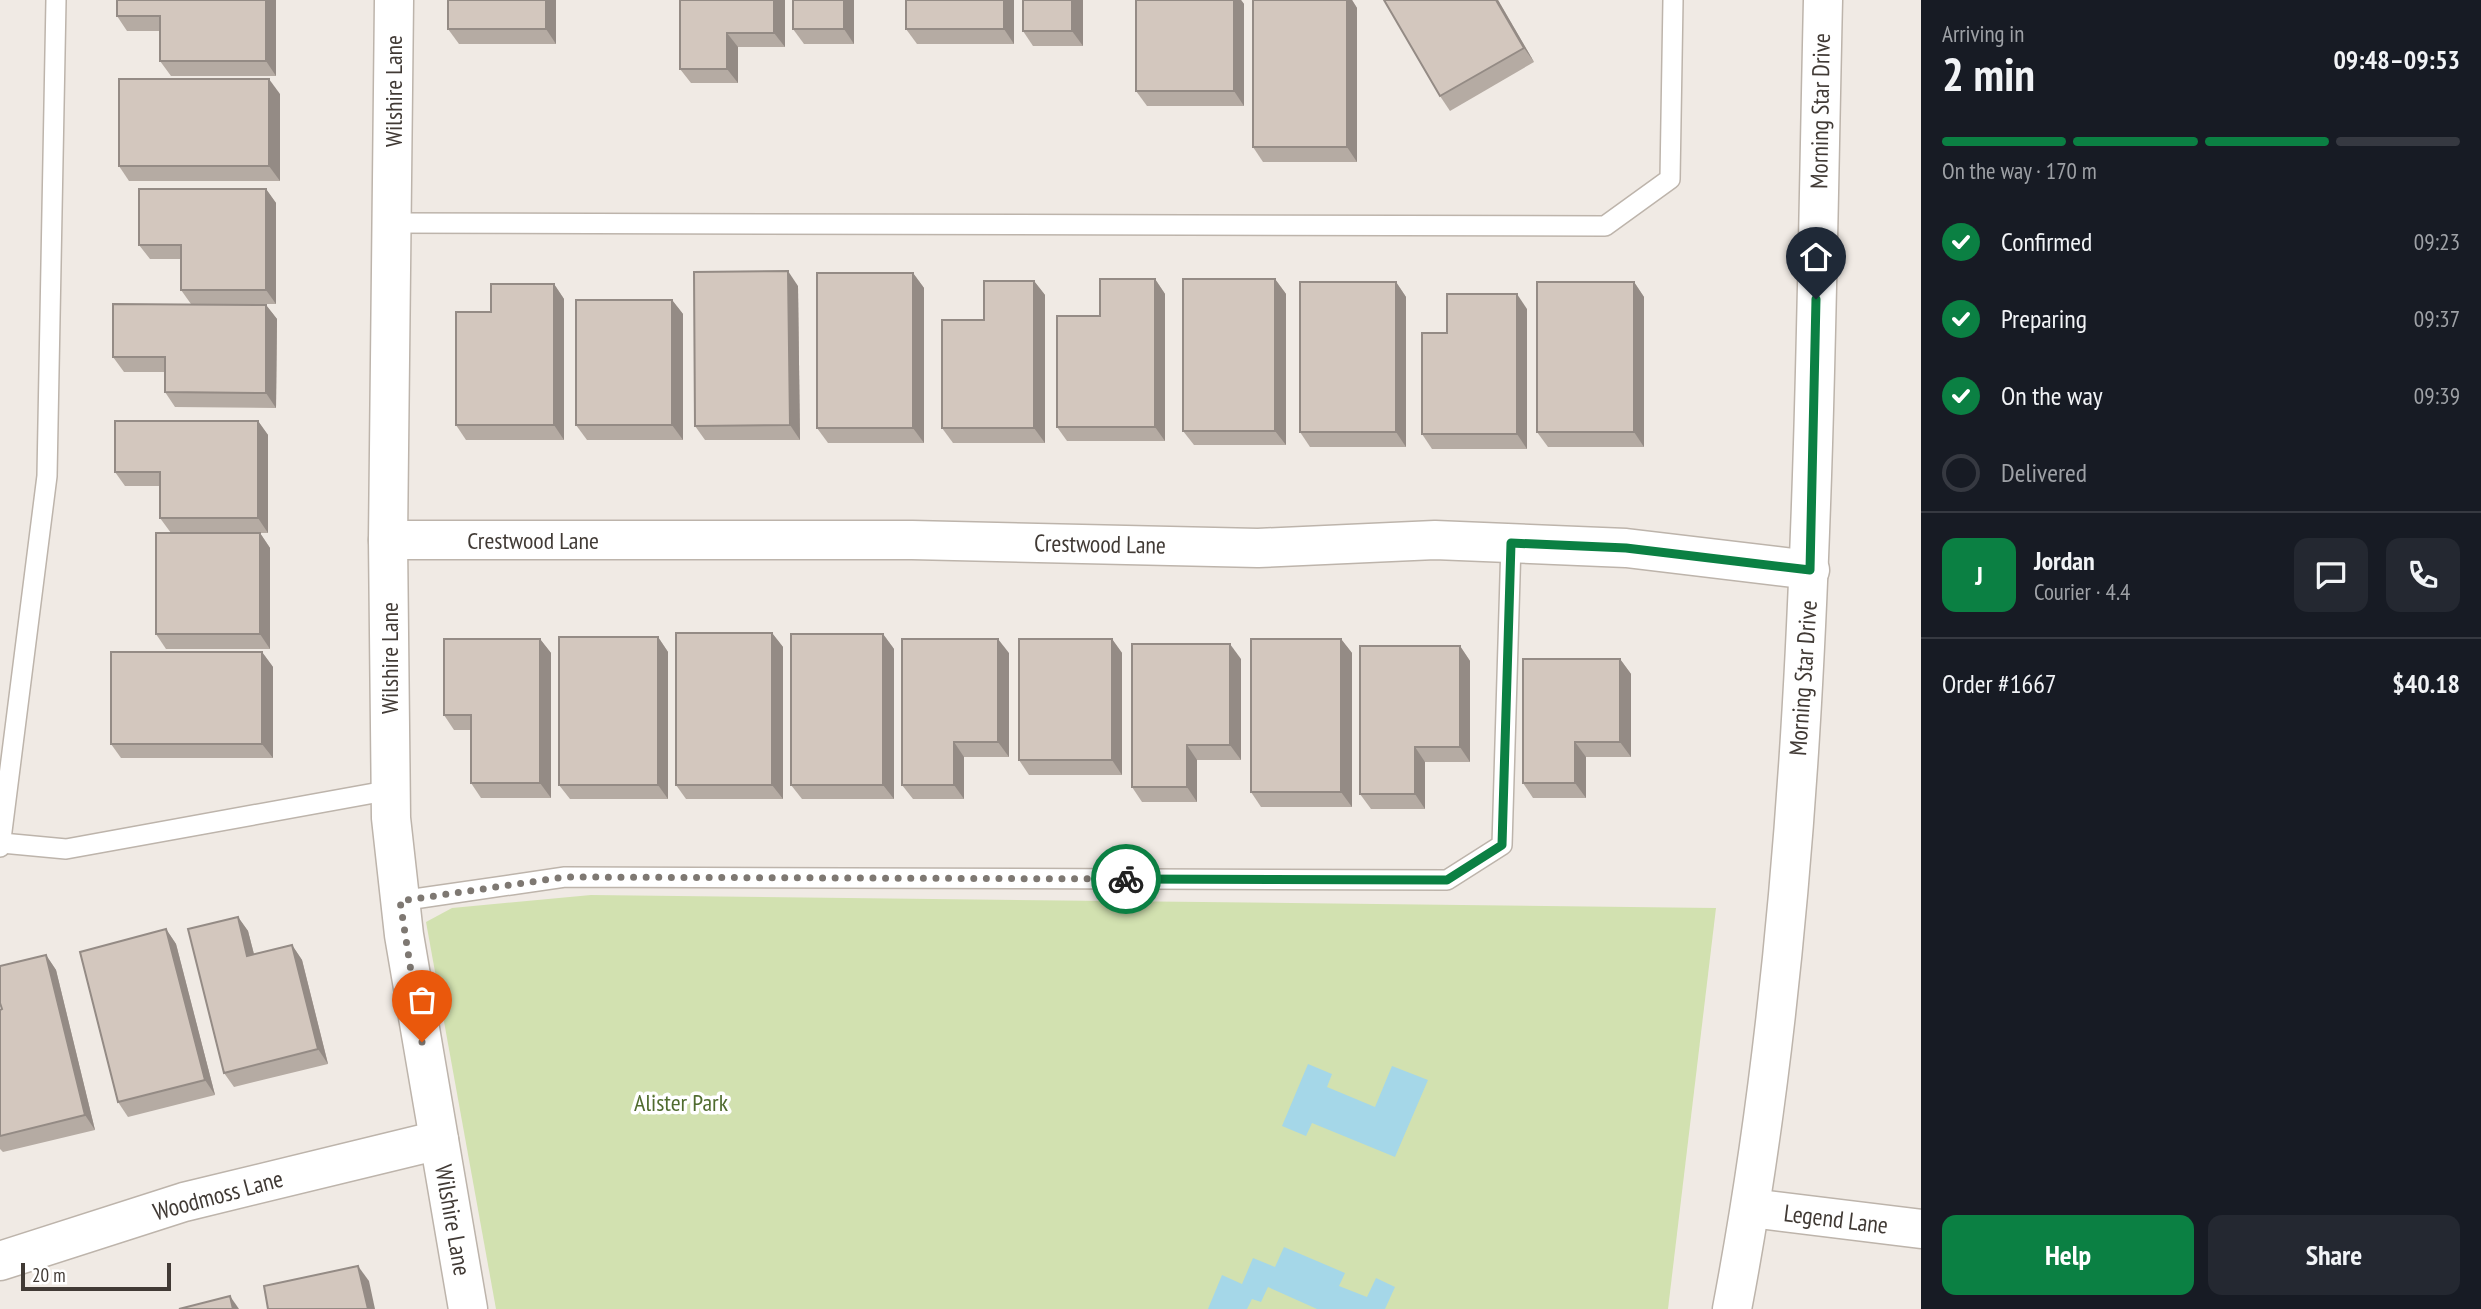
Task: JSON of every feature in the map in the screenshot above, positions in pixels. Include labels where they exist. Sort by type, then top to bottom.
[{"type":"street","name":"Wilshire Lane","points":[[394,0],[388,540],[391,790],[400,901],[468,1309]]},
{"type":"street","name":"Morning Star Drive","points":[[1732,1309],[1751,1208],[1781,981],[1810,570],[1823,0]]},
{"type":"street","name":"Crestwood Lane","points":[[388,540],[912,540],[1258,548],[1435,540],[1626,548],[1810,570]]},
{"type":"street","name":"Woodmoss Lane","points":[[0,1261],[184,1202],[439,1140]]},
{"type":"street","name":"Legend Lane","points":[[1751,1208],[1921,1230]]},
{"type":"lane","points":[[56,0],[47,476],[1,845],[66,849],[391,790]]},
{"type":"lane","points":[[392,223],[1605,226],[1670,179],[1673,0]]},
{"type":"lane","points":[[400,901],[565,877],[1447,880],[1502,845],[1511,543]]},
{"type":"green space","name":"Alister Park","points":[[591,895],[1716,908],[1668,1309],[496,1309],[426,922],[452,908]]},
{"type":"water","points":[[1308,1064],[1332,1074],[1327,1087],[1375,1107],[1392,1066],[1428,1080],[1395,1157],[1312,1123],[1306,1136],[1282,1126]]},
{"type":"water","points":[[1284,1247],[1345,1273],[1339,1286],[1367,1297],[1376,1278],[1395,1287],[1385,1309],[1317,1309],[1268,1287],[1261,1302],[1252,1299],[1247,1309],[1208,1309],[1222,1275],[1242,1284],[1253,1258],[1275,1267]]},
{"type":"building","points":[[117,0],[266,0],[266,61],[160,61],[160,16],[117,16]]},
{"type":"building","points":[[448,0],[546,0],[546,29],[448,29]]},
{"type":"building","points":[[680,0],[774,0],[774,33],[727,33],[727,69],[680,69]]},
{"type":"building","points":[[793,0],[844,0],[844,29],[793,29]]},
{"type":"building","points":[[906,0],[1004,0],[1004,29],[906,29]]},
{"type":"building","points":[[1023,0],[1072,0],[1072,31],[1023,31]]},
{"type":"building","points":[[1136,0],[1234,0],[1234,91],[1136,91]]},
{"type":"building","points":[[1253,0],[1347,0],[1347,147],[1253,147]]},
{"type":"building","points":[[1384,0],[1496,0],[1524,48],[1440,96]]},
{"type":"building","points":[[119,79],[269,79],[269,166],[119,166]]},
{"type":"building","points":[[139,189],[266,189],[266,290],[181,290],[181,245],[139,245]]},
{"type":"building","points":[[788,271],[790,425],[695,426],[694,272]]},
{"type":"building","points":[[817,273],[913,273],[913,428],[817,428]]},
{"type":"building","points":[[1100,279],[1155,279],[1155,427],[1057,427],[1057,316],[1100,316]]},
{"type":"building","points":[[1183,279],[1275,279],[1275,431],[1183,431]]},
{"type":"building","points":[[984,281],[1034,281],[1034,428],[942,428],[942,320],[984,320]]},
{"type":"building","points":[[1300,282],[1396,282],[1396,432],[1300,432]]},
{"type":"building","points":[[1537,282],[1634,282],[1634,432],[1537,432]]},
{"type":"building","points":[[491,284],[554,284],[554,425],[456,425],[456,312],[491,312]]},
{"type":"building","points":[[1447,294],[1517,294],[1517,434],[1422,434],[1422,333],[1447,333]]},
{"type":"building","points":[[576,300],[672,300],[672,425],[576,425]]},
{"type":"building","points":[[113,304],[266,305],[266,393],[165,392],[165,357],[113,357]]},
{"type":"building","points":[[115,421],[258,421],[258,518],[160,518],[160,472],[115,472]]},
{"type":"building","points":[[156,533],[260,533],[260,634],[156,634]]},
{"type":"building","points":[[676,633],[772,633],[772,785],[676,785]]},
{"type":"building","points":[[791,634],[883,634],[883,785],[791,785]]},
{"type":"building","points":[[559,637],[658,637],[658,785],[559,785]]},
{"type":"building","points":[[444,639],[540,639],[540,783],[471,783],[471,715],[444,715]]},
{"type":"building","points":[[902,639],[998,639],[998,742],[954,742],[954,785],[902,785]]},
{"type":"building","points":[[1019,639],[1112,639],[1112,760],[1019,760]]},
{"type":"building","points":[[1251,639],[1341,639],[1341,792],[1251,792]]},
{"type":"building","points":[[1132,644],[1230,644],[1230,745],[1187,745],[1187,787],[1132,787]]},
{"type":"building","points":[[1360,646],[1460,646],[1460,747],[1415,747],[1415,794],[1360,794]]},
{"type":"building","points":[[111,652],[262,652],[262,744],[111,744]]},
{"type":"building","points":[[1523,659],[1620,659],[1620,742],[1575,742],[1575,783],[1523,783]]},
{"type":"building","points":[[238,917],[247,956],[292,945],[318,1049],[224,1073],[188,929]]},
{"type":"building","points":[[166,929],[205,1080],[118,1102],[80,952]]},
{"type":"building","points":[[46,955],[85,1115],[0,1136],[0,966]]},
{"type":"building","points":[[358,1266],[368,1309],[268,1309],[264,1286]]},
{"type":"building","points":[[230,1296],[233,1309],[179,1309]]},
{"type":"way so far","points":[[422,1042],[400,901],[565,877],[1126,879]]},
{"type":"route","points":[[1126,879],[1447,880],[1502,845],[1511,543],[1626,548],[1810,570],[1816,299]]}]
